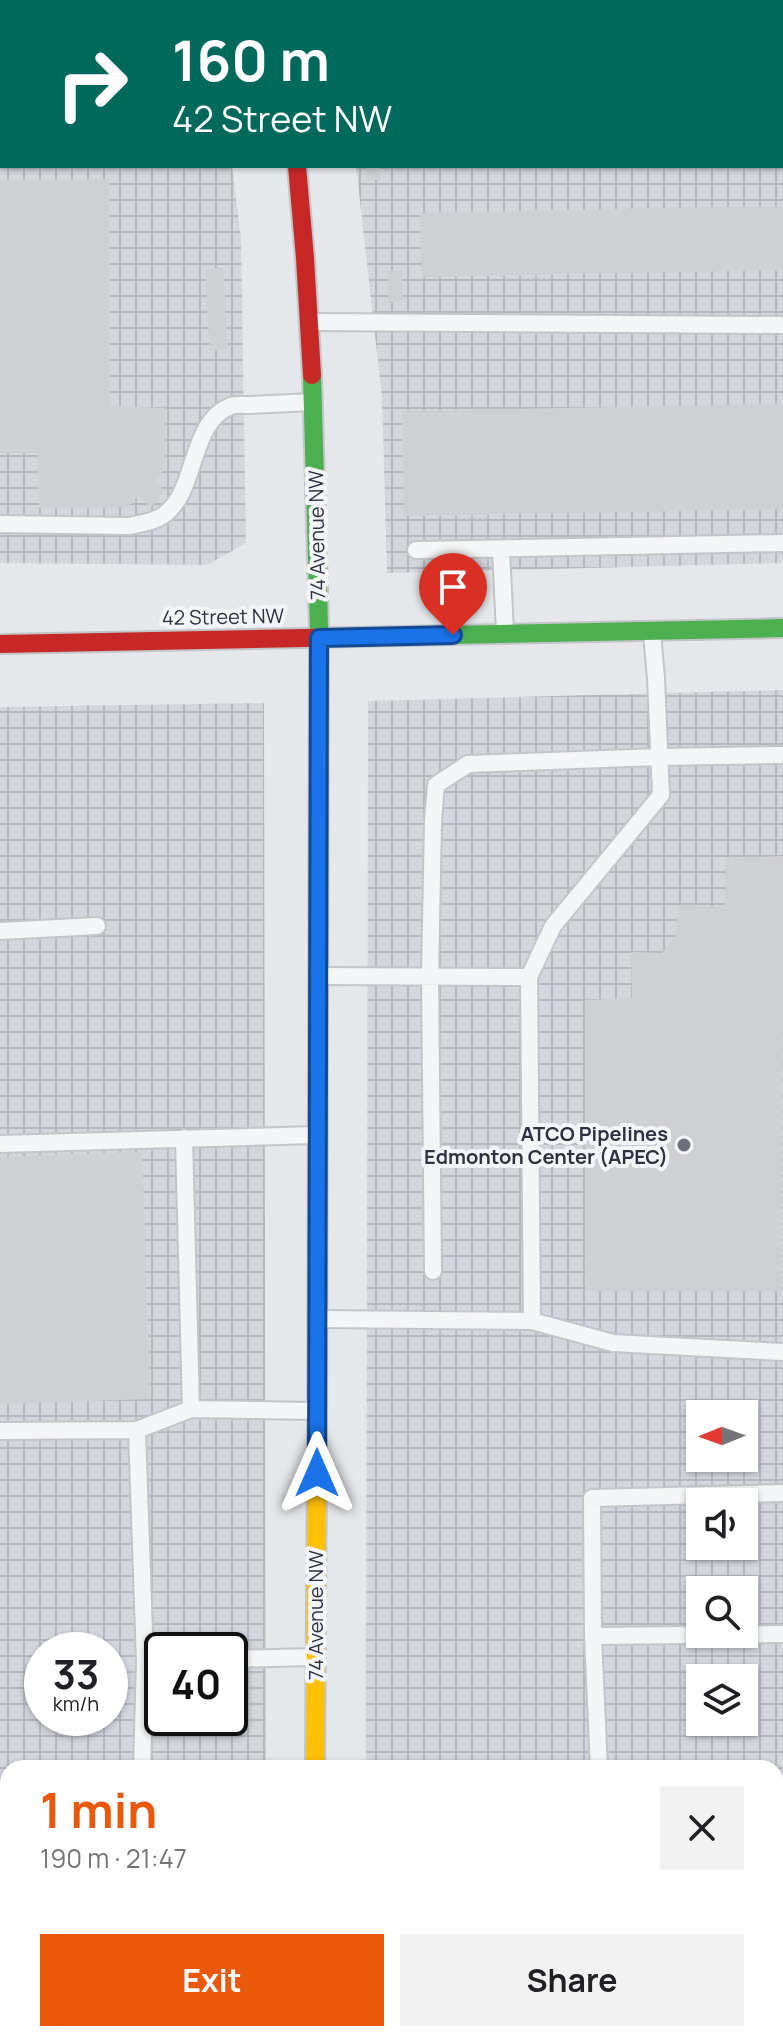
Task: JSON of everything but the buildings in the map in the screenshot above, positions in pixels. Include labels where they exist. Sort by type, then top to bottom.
[{"type":"street","name":"74 Avenue NW","points":[[297,168],[306,252],[313,402],[319,638],[315,1760]]},
{"type":"street","name":"42 Street NW","points":[[0,644],[783,628]]},
{"type":"lane","points":[[309,322],[783,325]]},
{"type":"lane","points":[[0,524],[130,526],[151,522],[166,514],[180,495],[197,444],[218,415],[232,406],[313,402]]},
{"type":"lane","points":[[416,550],[783,543]]},
{"type":"lane","points":[[501,549],[505,634]]},
{"type":"lane","points":[[532,1321],[529,977],[553,926],[661,795],[652,631]]},
{"type":"lane","points":[[433,1271],[430,977],[436,785],[468,764],[783,755]]},
{"type":"lane","points":[[0,931],[97,926]]},
{"type":"lane","points":[[318,976],[529,977]]},
{"type":"lane","points":[[0,1144],[317,1135]]},
{"type":"lane","points":[[184,1138],[191,1409]]},
{"type":"lane","points":[[317,1319],[532,1321],[613,1343],[783,1352]]},
{"type":"lane","points":[[0,1431],[137,1430],[191,1409],[317,1411]]},
{"type":"lane","points":[[137,1430],[152,1632]]},
{"type":"lane","points":[[599,1760],[593,1636],[592,1498],[783,1493]]},
{"type":"lane","points":[[593,1636],[783,1634]]},
{"type":"lane","points":[[248,1659],[316,1657]]},
{"type":"lane","points":[[143,1760],[146,1736]]},
{"type":"shaded area","points":[[0,168],[232,168],[241,239],[246,543],[207,565],[0,563]]},
{"type":"shaded area","points":[[356,168],[783,168],[783,563],[387,573],[382,397]]},
{"type":"shaded area","points":[[783,690],[783,1760],[366,1760],[368,701]]},
{"type":"shaded area","points":[[264,703],[266,1760],[0,1760],[0,707]]},
{"type":"traffic: fast","points":[[312,375],[319,628],[317,1448]]},
{"type":"traffic: fast","points":[[355,637],[783,628]]},
{"type":"traffic: slow","points":[[315,1760],[317,1448]]},
{"type":"traffic: jam","points":[[297,168],[312,375]]},
{"type":"traffic: jam","points":[[0,644],[355,637]]},
{"type":"place","name":"ATCO Pipelines Edmonton Center (APEC)","points":[[684,1145]]},
{"type":"route","points":[[317,1473],[319,638],[453,635]]}]
